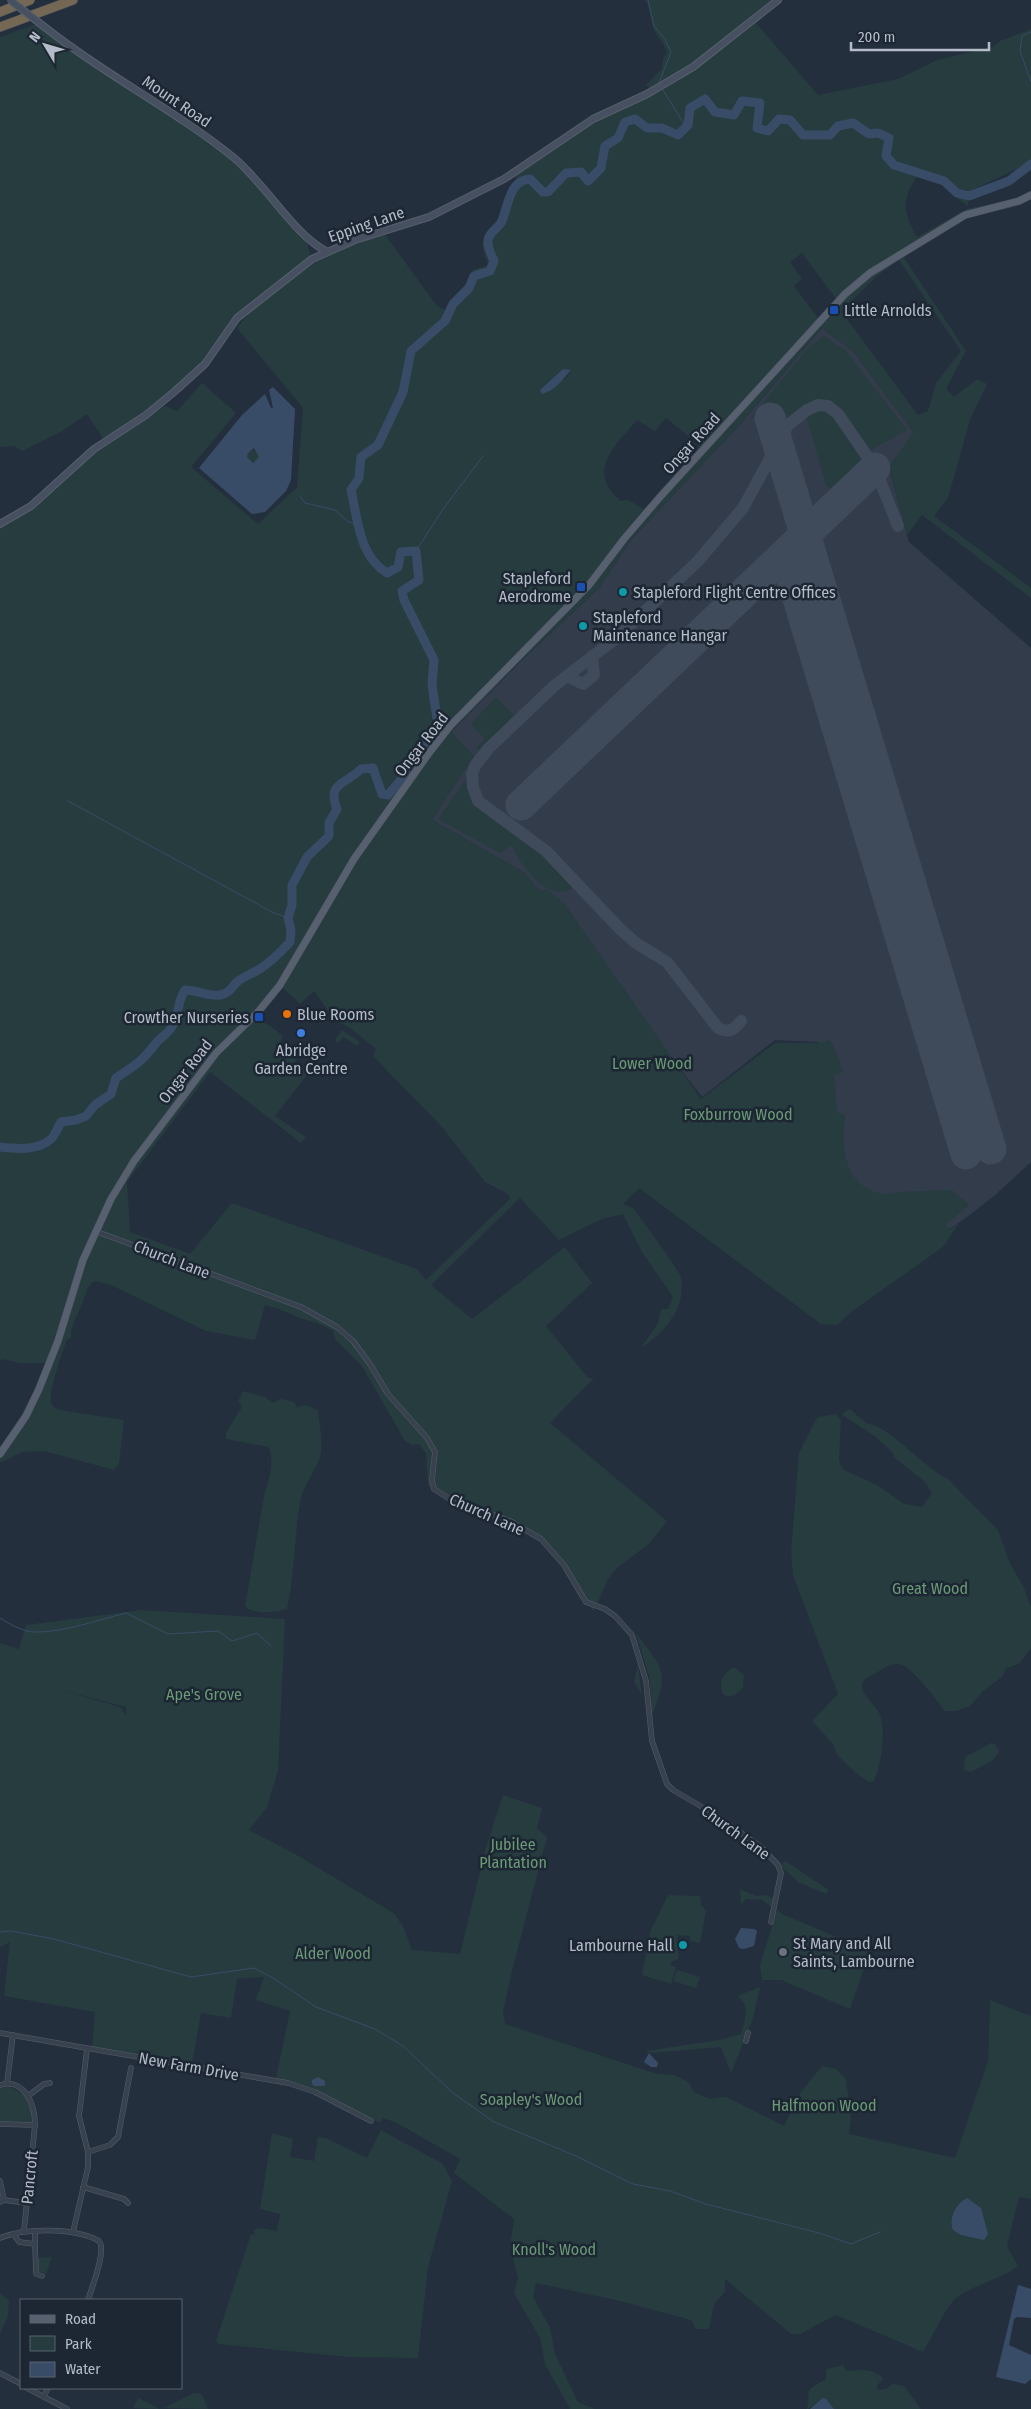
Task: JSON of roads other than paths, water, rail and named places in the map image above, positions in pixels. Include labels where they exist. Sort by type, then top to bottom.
[{"type":"highway","points":[[0,12],[30,0]]},
{"type":"highway","points":[[0,27],[73,0]]},
{"type":"main road","name":"Ongar Road","points":[[0,1454],[26,1416],[40,1390],[58,1341],[83,1260],[111,1199],[159,1127],[216,1053],[258,1012],[280,985],[354,859],[450,726],[589,585],[624,539],[845,294],[870,273],[965,215],[1019,201],[1031,195]]},
{"type":"street","name":"Mount Road","points":[[10,0],[95,65],[174,115],[234,157],[256,178],[312,243],[326,251]]},
{"type":"street","name":"Epping Lane","points":[[0,524],[32,506],[94,449],[133,424],[174,392],[205,364],[237,318],[312,259],[326,251],[422,220],[498,182],[593,118],[647,94],[693,67],[778,0]]},
{"type":"street","points":[[312,243],[312,259]]},
{"type":"street","name":"Church Lane","points":[[95,1231],[301,1307],[337,1327],[354,1341],[388,1394],[427,1438],[435,1452],[432,1480],[434,1488],[448,1498],[510,1521],[541,1539],[564,1565],[586,1602],[605,1609],[615,1616],[632,1635],[646,1681],[652,1741],[667,1784],[673,1790],[714,1814],[761,1848],[778,1865],[781,1873],[771,1922]]},
{"type":"street","name":"New Farm Drive","points":[[0,2033],[288,2083],[315,2092],[371,2121]]},
{"type":"street","points":[[746,2041],[748,2034]]},
{"type":"street","points":[[7,2083],[13,2035]]},
{"type":"street","points":[[73,2232],[83,2187],[88,2152],[79,2116],[87,2049]]},
{"type":"street","points":[[88,2152],[110,2146],[118,2137],[131,2068]]},
{"type":"street","points":[[0,2085],[7,2083],[17,2086],[28,2096],[44,2084],[50,2083]]},
{"type":"street","name":"Pancroft","points":[[24,2230],[35,2125],[34,2109],[28,2096]]},
{"type":"street","points":[[0,2124],[35,2125]]},
{"type":"street","points":[[0,2181],[2,2201],[26,2203]]},
{"type":"street","points":[[83,2187],[124,2199],[128,2203]]},
{"type":"street","points":[[0,2238],[14,2235],[24,2230],[35,2232],[73,2232],[95,2238],[102,2244],[102,2253],[88,2299]]},
{"type":"street","points":[[35,2232],[36,2274],[42,2276]]},
{"type":"street","points":[[14,2235],[19,2242],[35,2244]]},
{"type":"street","points":[[0,2373],[20,2383]]},
{"type":"street","points":[[30,2389],[67,2409]]},
{"type":"street","points":[[44,2396],[48,2389]]},
{"type":"water","points":[[563,369],[571,370],[555,387],[542,394],[540,390]]},
{"type":"water","points":[[273,387],[295,409],[291,480],[286,491],[265,512],[252,514],[199,468],[242,415],[265,394],[271,408],[273,408],[269,390]],"holes":[[[254,448],[259,457],[253,463],[247,457],[248,453]]]},
{"type":"water","points":[[741,1928],[757,1931],[754,1946],[744,1949],[739,1948],[735,1939]]},
{"type":"water","points":[[649,2053],[658,2063],[657,2067],[651,2067],[644,2062]]},
{"type":"water","points":[[318,2077],[325,2081],[325,2086],[314,2086],[312,2084],[312,2080]]},
{"type":"water","points":[[967,2198],[981,2208],[988,2234],[984,2240],[961,2235],[953,2230],[952,2216],[959,2204]]},
{"type":"water","points":[[1018,2285],[1031,2289],[1031,2318],[1017,2317],[1014,2319],[1009,2345],[1031,2355],[1031,2379],[1025,2384],[996,2377]]},
{"type":"water","points":[[823,2398],[834,2409],[810,2409]]},
{"type":"waterway","points":[[648,0],[654,26],[665,39],[671,52],[659,83]]},
{"type":"waterway","points":[[1031,32],[1022,36],[1020,51],[1031,82]]},
{"type":"waterway","points":[[663,90],[686,127]]},
{"type":"waterway","points":[[0,1147],[20,1149],[40,1146],[52,1138],[61,1122],[76,1120],[86,1116],[95,1105],[111,1094],[116,1078],[142,1059],[170,1030],[176,1019],[185,990],[212,995],[223,994],[228,992],[239,980],[262,967],[279,954],[290,942],[291,930],[288,918],[292,905],[292,885],[307,857],[329,836],[329,823],[337,809],[334,800],[336,788],[361,769],[373,768],[382,794],[388,795],[412,767],[417,749],[436,733],[438,725],[432,685],[434,660],[404,600],[402,591],[419,580],[416,551],[401,552],[398,567],[387,573],[378,566],[365,547],[361,536],[351,490],[359,478],[361,457],[378,445],[403,392],[411,351],[445,321],[453,304],[469,288],[474,276],[490,271],[494,261],[488,239],[501,223],[510,197],[517,184],[530,179],[543,192],[548,192],[566,173],[581,172],[588,181],[601,168],[605,146],[618,138],[625,122],[635,119],[647,128],[662,128],[678,135],[688,125],[690,108],[705,99],[715,112],[734,115],[742,101],[760,103],[757,128],[768,131],[779,119],[790,120],[803,135],[830,135],[838,126],[853,123],[869,134],[878,133],[889,138],[886,156],[894,165],[944,181],[957,193],[969,196],[1009,181],[1031,164]]},
{"type":"waterway","points":[[416,551],[443,509],[483,456]]},
{"type":"waterway","points":[[300,496],[305,503],[335,510],[347,521],[359,526]]},
{"type":"waterway","points":[[68,801],[272,912],[288,918]]},
{"type":"waterway","points":[[0,1618],[24,1630],[44,1632],[68,1628],[126,1613],[168,1634],[218,1631],[232,1641],[257,1633],[271,1646]]},
{"type":"waterway","points":[[0,1932],[11,1931],[54,1939],[191,1977],[254,1968],[273,1978],[316,2007],[375,2029],[403,2046],[453,2093],[494,2122],[576,2156],[633,2184],[670,2191],[706,2204],[819,2233],[851,2244],[880,2232]]},
{"type":"place","name":"Little Arnolds","points":[[834,310]]},
{"type":"place","name":"Stapleford Aerodrome","points":[[581,587]]},
{"type":"place","name":"Stapleford Flight Centre Offices","points":[[623,592]]},
{"type":"place","name":"Stapleford Maintenance Hangar","points":[[583,626]]},
{"type":"place","name":"Blue Rooms","points":[[287,1014]]},
{"type":"place","name":"Crowther Nurseries","points":[[259,1017]]},
{"type":"place","name":"Abridge Garden Centre","points":[[301,1033]]},
{"type":"place","name":"Lambourne Hall","points":[[683,1945]]},
{"type":"place","name":"St Mary and All Saints, Lambourne","points":[[783,1952]]},
{"type":"park label","name":"Lower Wood","points":[[652,1063]]},
{"type":"park label","name":"Foxburrow Wood","points":[[738,1114]]},
{"type":"park label","name":"Great Wood","points":[[930,1588]]},
{"type":"park label","name":"Ape's Grove","points":[[204,1694]]},
{"type":"park label","name":"Jubilee Plantation","points":[[513,1853]]},
{"type":"park label","name":"Alder Wood","points":[[333,1953]]},
{"type":"park label","name":"Soapley's Wood","points":[[531,2099]]},
{"type":"park label","name":"Halfmoon Wood","points":[[824,2105]]},
{"type":"park label","name":"Knoll's Wood","points":[[554,2249]]}]
